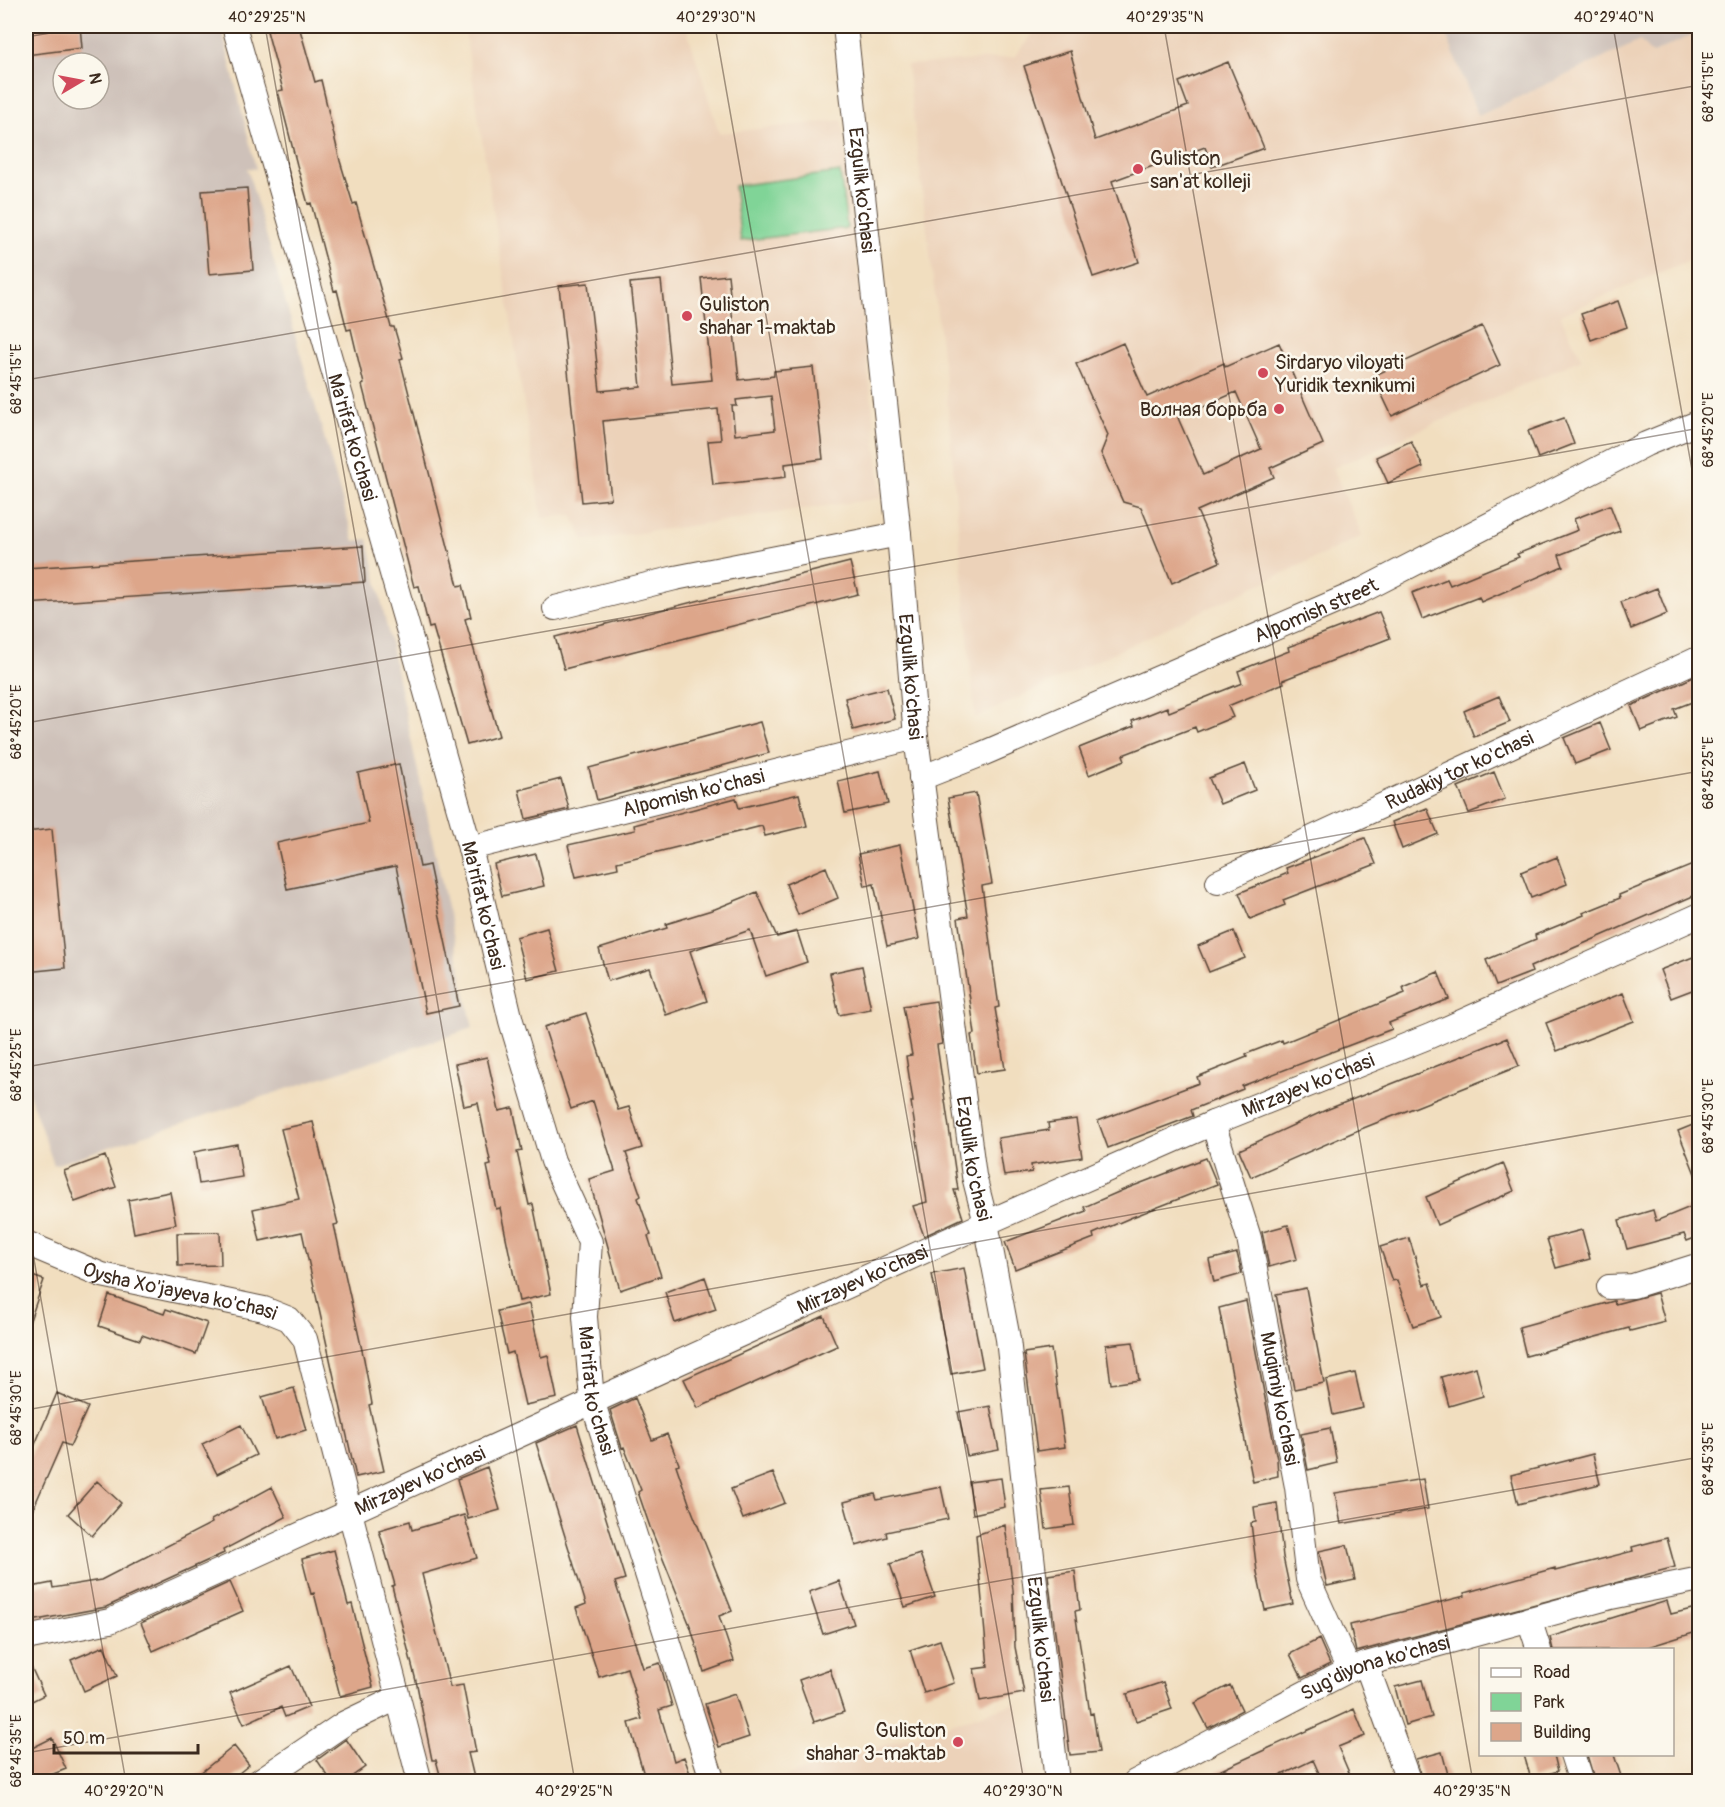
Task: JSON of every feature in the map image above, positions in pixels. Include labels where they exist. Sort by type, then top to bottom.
[{"type":"street","name":"Ma'rifat ko'chasi","points":[[234,26],[470,848],[511,1021],[553,1161],[590,1242],[585,1317],[592,1400],[713,1782]]},
{"type":"street","name":"Ezgulik ko'chasi","points":[[845,26],[899,534],[916,737],[974,1176],[986,1223],[1008,1339],[1057,1782]]},
{"type":"street","name":"Alpomish street","points":[[921,778],[1361,591],[1646,444],[1700,422]]},
{"type":"street","points":[[555,608],[675,578],[899,534]]},
{"type":"street","name":"Rudakiy tor ko'chasi","points":[[1218,882],[1700,658]]},
{"type":"street","name":"Alpomish ko'chasi","points":[[470,848],[916,737]]},
{"type":"street","name":"Mirzayev ko'chasi","points":[[26,1638],[110,1621],[592,1400],[986,1223],[1213,1123],[1430,1036],[1700,915]]},
{"type":"street","name":"Muqimiy ko'chasi","points":[[1213,1123],[1249,1238],[1297,1487],[1308,1580],[1357,1667],[1409,1782]]},
{"type":"street","name":"Oysha Xo'jayeva ko'chasi","points":[[26,1243],[102,1275],[264,1309],[289,1319],[305,1339],[420,1782]]},
{"type":"street","points":[[1609,1287],[1633,1286],[1700,1265]]},
{"type":"street","name":"Sug'diyona ko'chasi","points":[[1136,1782],[1357,1667],[1611,1597],[1700,1579]]},
{"type":"street","points":[[1529,1619],[1538,1648]]},
{"type":"street","points":[[258,1782],[345,1723],[397,1698]]},
{"type":"street","points":[[1572,1756],[1581,1782]]},
{"type":"shaded area","points":[[26,26],[221,26],[256,169],[247,168],[354,541],[368,539],[473,1028],[54,1165],[29,1094],[26,1095]]},
{"type":"shaded area","name":"Guliston shahar 1-maktab","points":[[464,26],[686,26],[719,133],[842,120],[882,498],[584,541],[572,515],[542,518]]},
{"type":"shaded area","name":"Sirdaryo viloyati Yuridik texnikumi","points":[[1039,26],[1443,26],[1478,116],[1640,41],[1653,54],[1699,31],[1699,256],[1560,315],[1582,359],[1333,468],[1362,536],[975,718],[946,387],[907,65],[1014,57]]},
{"type":"shaded area","points":[[1443,26],[1699,26],[1700,31],[1652,54],[1640,41],[1478,116]]},
{"type":"shaded area","name":"Guliston shahar 3-maktab","points":[[1017,1703],[1027,1781],[771,1781]]},
{"type":"green space","points":[[840,172],[847,228],[741,241],[734,186]]},
{"type":"building","points":[[26,26],[80,26],[82,48],[26,55]]},
{"type":"building","points":[[285,26],[299,26],[315,82],[321,80],[340,161],[353,204],[356,203],[391,327],[394,327],[403,358],[400,359],[458,586],[463,585],[471,617],[465,619],[499,736],[467,745],[433,627],[429,628],[419,586],[414,587],[362,385],[364,384],[351,329],[347,330],[337,290],[334,291],[278,91],[283,90],[267,31]]},
{"type":"building","points":[[1070,51],[1095,140],[1188,106],[1179,82],[1228,62],[1264,148],[1212,167],[1205,147],[1112,181],[1139,262],[1093,277],[1024,66]]},
{"type":"building","points":[[247,188],[253,270],[209,274],[202,191]]},
{"type":"building","points":[[728,275],[739,380],[774,376],[774,371],[813,367],[823,459],[785,464],[786,477],[713,485],[708,441],[721,440],[718,409],[603,421],[611,499],[582,502],[559,286],[588,283],[600,391],[641,387],[630,283],[661,280],[672,384],[712,380],[701,278]],"holes":[[[771,396],[775,430],[735,435],[732,406],[737,406],[736,400]]]},
{"type":"building","points":[[1618,301],[1627,327],[1591,340],[1581,314]]},
{"type":"building","points":[[1482,326],[1500,365],[1392,416],[1373,376]]},
{"type":"building","points":[[1123,343],[1147,397],[1224,363],[1225,367],[1279,343],[1323,444],[1270,468],[1274,477],[1197,511],[1220,562],[1172,583],[1141,507],[1123,502],[1101,453],[1108,435],[1076,364]],"holes":[[[1236,392],[1261,449],[1203,475],[1178,418]]]},
{"type":"building","points":[[1564,418],[1574,444],[1538,458],[1528,431]]},
{"type":"building","points":[[1411,441],[1423,467],[1388,483],[1376,457]]},
{"type":"building","points":[[1610,505],[1620,531],[1559,555],[1563,566],[1481,602],[1479,597],[1422,619],[1412,593],[1447,579],[1450,585],[1519,557],[1517,554],[1578,530],[1574,519]]},
{"type":"building","points":[[363,546],[365,582],[26,604],[26,568]]},
{"type":"building","points":[[850,562],[858,594],[564,669],[555,637]]},
{"type":"building","points":[[1657,588],[1667,614],[1631,629],[1621,602]]},
{"type":"building","points":[[1379,612],[1390,638],[1283,680],[1284,683],[1228,706],[1233,717],[1197,732],[1195,727],[1123,755],[1125,760],[1089,775],[1079,748],[1134,726],[1132,721],[1167,707],[1169,712],[1242,683],[1238,671],[1289,651],[1288,647]]},
{"type":"building","points":[[1700,674],[1700,699],[1674,709],[1677,717],[1641,731],[1631,706]]},
{"type":"building","points":[[887,688],[895,719],[853,730],[845,698]]},
{"type":"building","points":[[1499,696],[1510,722],[1474,737],[1464,711]]},
{"type":"building","points":[[760,722],[769,753],[597,800],[589,768]]},
{"type":"building","points":[[1600,723],[1611,750],[1575,764],[1564,738]]},
{"type":"building","points":[[399,764],[420,867],[429,865],[459,1006],[426,1013],[396,866],[287,889],[277,843],[369,823],[358,773]]},
{"type":"building","points":[[1245,764],[1255,790],[1220,804],[1209,778]]},
{"type":"building","points":[[880,771],[888,804],[845,813],[838,781]]},
{"type":"building","points":[[1494,772],[1505,799],[1469,813],[1458,787]]},
{"type":"building","points":[[561,779],[569,809],[526,819],[519,790]]},
{"type":"building","points":[[976,793],[992,884],[982,886],[999,1007],[995,1008],[1005,1069],[977,1073],[971,1035],[975,1034],[958,918],[968,916],[948,798]]},
{"type":"building","points":[[799,794],[807,826],[765,836],[762,826],[617,862],[618,868],[576,877],[568,845],[635,830],[634,825],[736,798],[739,808]]},
{"type":"building","points":[[1427,808],[1438,834],[1402,849],[1392,822]]},
{"type":"building","points":[[52,829],[65,968],[26,972],[26,832]]},
{"type":"building","points":[[1365,838],[1376,864],[1283,900],[1285,905],[1250,919],[1239,893],[1288,873],[1286,868]]},
{"type":"building","points":[[900,845],[919,939],[887,946],[874,884],[865,886],[858,854]]},
{"type":"building","points":[[536,854],[544,886],[502,896],[494,864]]},
{"type":"building","points":[[1557,857],[1567,884],[1531,898],[1521,872]]},
{"type":"building","points":[[1700,862],[1700,893],[1530,967],[1532,972],[1496,986],[1486,960],[1536,939],[1535,935],[1620,898],[1619,895]]},
{"type":"building","points":[[826,867],[838,898],[798,915],[786,884]]},
{"type":"building","points":[[757,892],[777,937],[797,931],[807,962],[766,976],[750,930],[690,951],[707,1001],[666,1015],[650,968],[608,981],[599,949],[667,928],[666,924],[715,909]]},
{"type":"building","points":[[547,928],[559,971],[527,979],[516,937]]},
{"type":"building","points":[[1234,931],[1245,958],[1209,972],[1198,946]]},
{"type":"building","points":[[1693,957],[1694,960],[1700,958],[1700,987],[1671,998],[1660,970]]},
{"type":"building","points":[[862,966],[871,1009],[839,1015],[830,973]]},
{"type":"building","points":[[1438,972],[1449,999],[1389,1023],[1392,1029],[1242,1086],[1243,1089],[1191,1110],[1193,1116],[1108,1148],[1098,1121],[1199,1083],[1197,1077],[1247,1057],[1246,1054],[1282,1040],[1283,1043],[1405,993],[1403,987]]},
{"type":"building","points":[[1623,993],[1634,1021],[1557,1051],[1546,1023]]},
{"type":"building","points":[[936,1001],[942,1044],[937,1045],[958,1190],[954,1190],[963,1218],[924,1236],[913,1206],[927,1202],[911,1102],[913,1102],[906,1056],[912,1055],[903,1006]]},
{"type":"building","points":[[586,1013],[618,1110],[629,1107],[642,1148],[626,1153],[641,1196],[638,1198],[651,1235],[648,1236],[661,1276],[620,1290],[589,1179],[615,1171],[593,1101],[571,1109],[544,1027]]},
{"type":"building","points":[[1507,1038],[1519,1066],[1356,1131],[1251,1177],[1239,1150],[1326,1110]]},
{"type":"building","points":[[487,1057],[499,1111],[513,1108],[522,1151],[517,1152],[529,1205],[533,1204],[551,1294],[519,1301],[500,1208],[496,1209],[487,1166],[491,1165],[478,1103],[464,1106],[455,1064]]},
{"type":"building","points":[[1076,1119],[1082,1157],[1031,1165],[1032,1172],[1004,1176],[998,1138],[1049,1130],[1048,1123]]},
{"type":"building","points":[[313,1122],[338,1224],[334,1225],[364,1359],[372,1404],[369,1405],[384,1471],[356,1477],[302,1232],[260,1241],[253,1209],[299,1199],[281,1129]]},
{"type":"building","points":[[1700,1122],[1700,1183],[1699,1184],[1678,1131]]},
{"type":"building","points":[[237,1144],[242,1177],[199,1184],[194,1152]]},
{"type":"building","points":[[105,1156],[116,1187],[75,1202],[64,1171]]},
{"type":"building","points":[[1206,1158],[1217,1184],[1130,1218],[1093,1234],[1094,1238],[1015,1269],[1005,1242],[1086,1211],[1084,1207]]},
{"type":"building","points":[[1503,1163],[1514,1191],[1437,1225],[1426,1197]]},
{"type":"building","points":[[170,1192],[176,1224],[134,1233],[128,1200]]},
{"type":"building","points":[[1700,1203],[1700,1236],[1687,1241],[1684,1234],[1627,1249],[1619,1220],[1653,1210],[1656,1221]]},
{"type":"building","points":[[1288,1225],[1297,1259],[1269,1267],[1262,1232]]},
{"type":"building","points":[[1582,1230],[1590,1259],[1556,1268],[1547,1239]]},
{"type":"building","points":[[220,1232],[221,1265],[178,1266],[177,1233]]},
{"type":"building","points":[[1409,1238],[1424,1285],[1430,1283],[1441,1317],[1413,1326],[1397,1280],[1392,1281],[1380,1247]]},
{"type":"building","points":[[1237,1253],[1242,1274],[1214,1282],[1209,1260]]},
{"type":"building","points":[[964,1268],[983,1368],[951,1374],[932,1274]]},
{"type":"building","points":[[26,1274],[44,1280],[28,1326],[26,1326]]},
{"type":"building","points":[[705,1277],[716,1309],[675,1323],[665,1292]]},
{"type":"building","points":[[1306,1288],[1324,1383],[1294,1389],[1276,1294]]},
{"type":"building","points":[[1657,1293],[1665,1322],[1630,1331],[1629,1328],[1526,1356],[1519,1327],[1614,1301],[1615,1304]]},
{"type":"building","points":[[109,1295],[164,1314],[166,1309],[207,1323],[196,1354],[142,1335],[140,1340],[99,1326]]},
{"type":"building","points":[[1246,1301],[1277,1459],[1278,1476],[1253,1482],[1219,1308]]},
{"type":"building","points":[[529,1304],[541,1357],[548,1355],[557,1398],[525,1405],[513,1352],[507,1354],[497,1311]]},
{"type":"building","points":[[824,1316],[837,1346],[698,1408],[684,1379]]},
{"type":"building","points":[[1133,1342],[1139,1380],[1111,1384],[1106,1345]]},
{"type":"building","points":[[1051,1349],[1065,1447],[1037,1451],[1024,1353]]},
{"type":"building","points":[[1476,1367],[1483,1396],[1449,1406],[1441,1377]]},
{"type":"building","points":[[1355,1373],[1363,1408],[1333,1415],[1326,1380]]},
{"type":"building","points":[[294,1388],[306,1430],[275,1439],[262,1397]]},
{"type":"building","points":[[57,1393],[88,1407],[70,1446],[62,1443],[26,1525],[26,1454],[30,1456]]},
{"type":"building","points":[[635,1398],[652,1440],[667,1434],[679,1464],[676,1465],[690,1506],[732,1611],[719,1616],[734,1661],[704,1672],[691,1628],[650,1527],[638,1492],[641,1490],[624,1447],[622,1448],[610,1410]]},
{"type":"building","points":[[990,1406],[999,1450],[967,1456],[958,1412]]},
{"type":"building","points":[[241,1425],[256,1455],[217,1474],[202,1444]]},
{"type":"building","points":[[577,1425],[625,1579],[615,1582],[643,1668],[660,1663],[672,1706],[659,1710],[674,1761],[684,1757],[693,1782],[646,1782],[629,1723],[642,1719],[627,1668],[599,1677],[576,1608],[586,1604],[536,1443]]},
{"type":"building","points":[[1330,1428],[1337,1463],[1308,1470],[1301,1434]]},
{"type":"building","points":[[1593,1454],[1600,1484],[1518,1504],[1511,1475]]},
{"type":"building","points":[[487,1467],[500,1510],[468,1519],[457,1479]]},
{"type":"building","points":[[773,1473],[785,1503],[743,1519],[731,1489]]},
{"type":"building","points":[[1001,1478],[1005,1507],[973,1514],[969,1482]]},
{"type":"building","points":[[1423,1479],[1428,1509],[1341,1524],[1335,1493]]},
{"type":"building","points":[[97,1481],[121,1503],[92,1536],[68,1514]]},
{"type":"building","points":[[272,1487],[286,1517],[223,1550],[224,1553],[106,1607],[26,1622],[26,1588],[52,1583],[53,1588],[101,1580],[212,1523],[211,1520]]},
{"type":"building","points":[[941,1487],[948,1519],[886,1532],[887,1537],[856,1546],[844,1502],[875,1494],[877,1500]]},
{"type":"building","points":[[1069,1487],[1074,1525],[1046,1529],[1041,1490]]},
{"type":"building","points":[[1277,1503],[1283,1557],[1293,1604],[1265,1610],[1257,1572],[1251,1523],[1256,1522],[1254,1507]]},
{"type":"building","points":[[464,1515],[477,1558],[422,1574],[450,1687],[463,1685],[476,1752],[468,1753],[475,1782],[442,1782],[436,1760],[432,1760],[417,1685],[392,1586],[395,1585],[379,1530],[410,1521],[412,1530]]},
{"type":"building","points":[[1005,1525],[1013,1590],[1015,1647],[1024,1693],[980,1701],[974,1669],[988,1667],[976,1535]]},
{"type":"building","points":[[1667,1538],[1675,1567],[1356,1652],[1350,1625],[1465,1596],[1464,1593],[1555,1568],[1555,1571],[1633,1551],[1632,1547]]},
{"type":"building","points":[[1347,1545],[1355,1580],[1327,1586],[1319,1551]]},
{"type":"building","points":[[334,1550],[348,1605],[352,1604],[373,1687],[340,1696],[314,1593],[311,1594],[302,1559]]},
{"type":"building","points":[[920,1554],[935,1597],[905,1607],[890,1564]]},
{"type":"building","points":[[1075,1571],[1080,1610],[1075,1611],[1090,1714],[1093,1713],[1099,1752],[1070,1755],[1048,1575]]},
{"type":"building","points":[[839,1581],[854,1624],[823,1634],[809,1592]]},
{"type":"building","points":[[230,1582],[243,1611],[153,1651],[141,1623]]},
{"type":"building","points":[[1667,1601],[1671,1614],[1700,1607],[1700,1631],[1645,1648],[1553,1648],[1550,1637]]},
{"type":"building","points":[[1319,1639],[1330,1664],[1302,1678],[1290,1654]]},
{"type":"building","points":[[940,1640],[954,1683],[924,1693],[910,1650]]},
{"type":"building","points":[[104,1646],[117,1676],[84,1691],[71,1660]]},
{"type":"building","points":[[26,1656],[44,1695],[26,1704]]},
{"type":"building","points":[[291,1666],[309,1707],[285,1717],[281,1707],[244,1724],[230,1693]]},
{"type":"building","points":[[830,1669],[844,1712],[814,1722],[799,1680]]},
{"type":"building","points":[[1422,1680],[1432,1717],[1405,1725],[1395,1687]]},
{"type":"building","points":[[1163,1682],[1172,1709],[1136,1721],[1127,1694]]},
{"type":"building","points":[[1230,1685],[1242,1710],[1208,1728],[1195,1703]]},
{"type":"building","points":[[735,1694],[749,1737],[719,1747],[705,1704]]},
{"type":"building","points":[[1354,1709],[1365,1736],[1338,1747],[1353,1782],[1323,1782],[1313,1760],[1267,1782],[1195,1782]]},
{"type":"building","points":[[52,1738],[66,1769],[33,1782],[26,1766],[26,1751]]},
{"type":"building","points":[[346,1739],[365,1767],[344,1782],[332,1782],[317,1760]]},
{"type":"building","points":[[234,1746],[249,1765],[228,1782],[189,1782]]},
{"type":"building","points":[[1442,1752],[1450,1782],[1423,1782],[1416,1759]]},
{"type":"building","points":[[1524,1756],[1554,1756],[1558,1771],[1531,1779]]},
{"type":"building","points":[[1587,1756],[1614,1756],[1623,1782],[1595,1782]]},
{"type":"place","name":"Guliston san'at kolleji","points":[[1138,169]]},
{"type":"place","name":"Guliston shahar 1-maktab","points":[[687,316]]},
{"type":"place","name":"Sirdaryo viloyati Yuridik texnikumi","points":[[1263,373]]},
{"type":"place","name":"Волная борьба","points":[[1279,409]]},
{"type":"place","name":"Guliston shahar 3-maktab","points":[[958,1742]]}]
